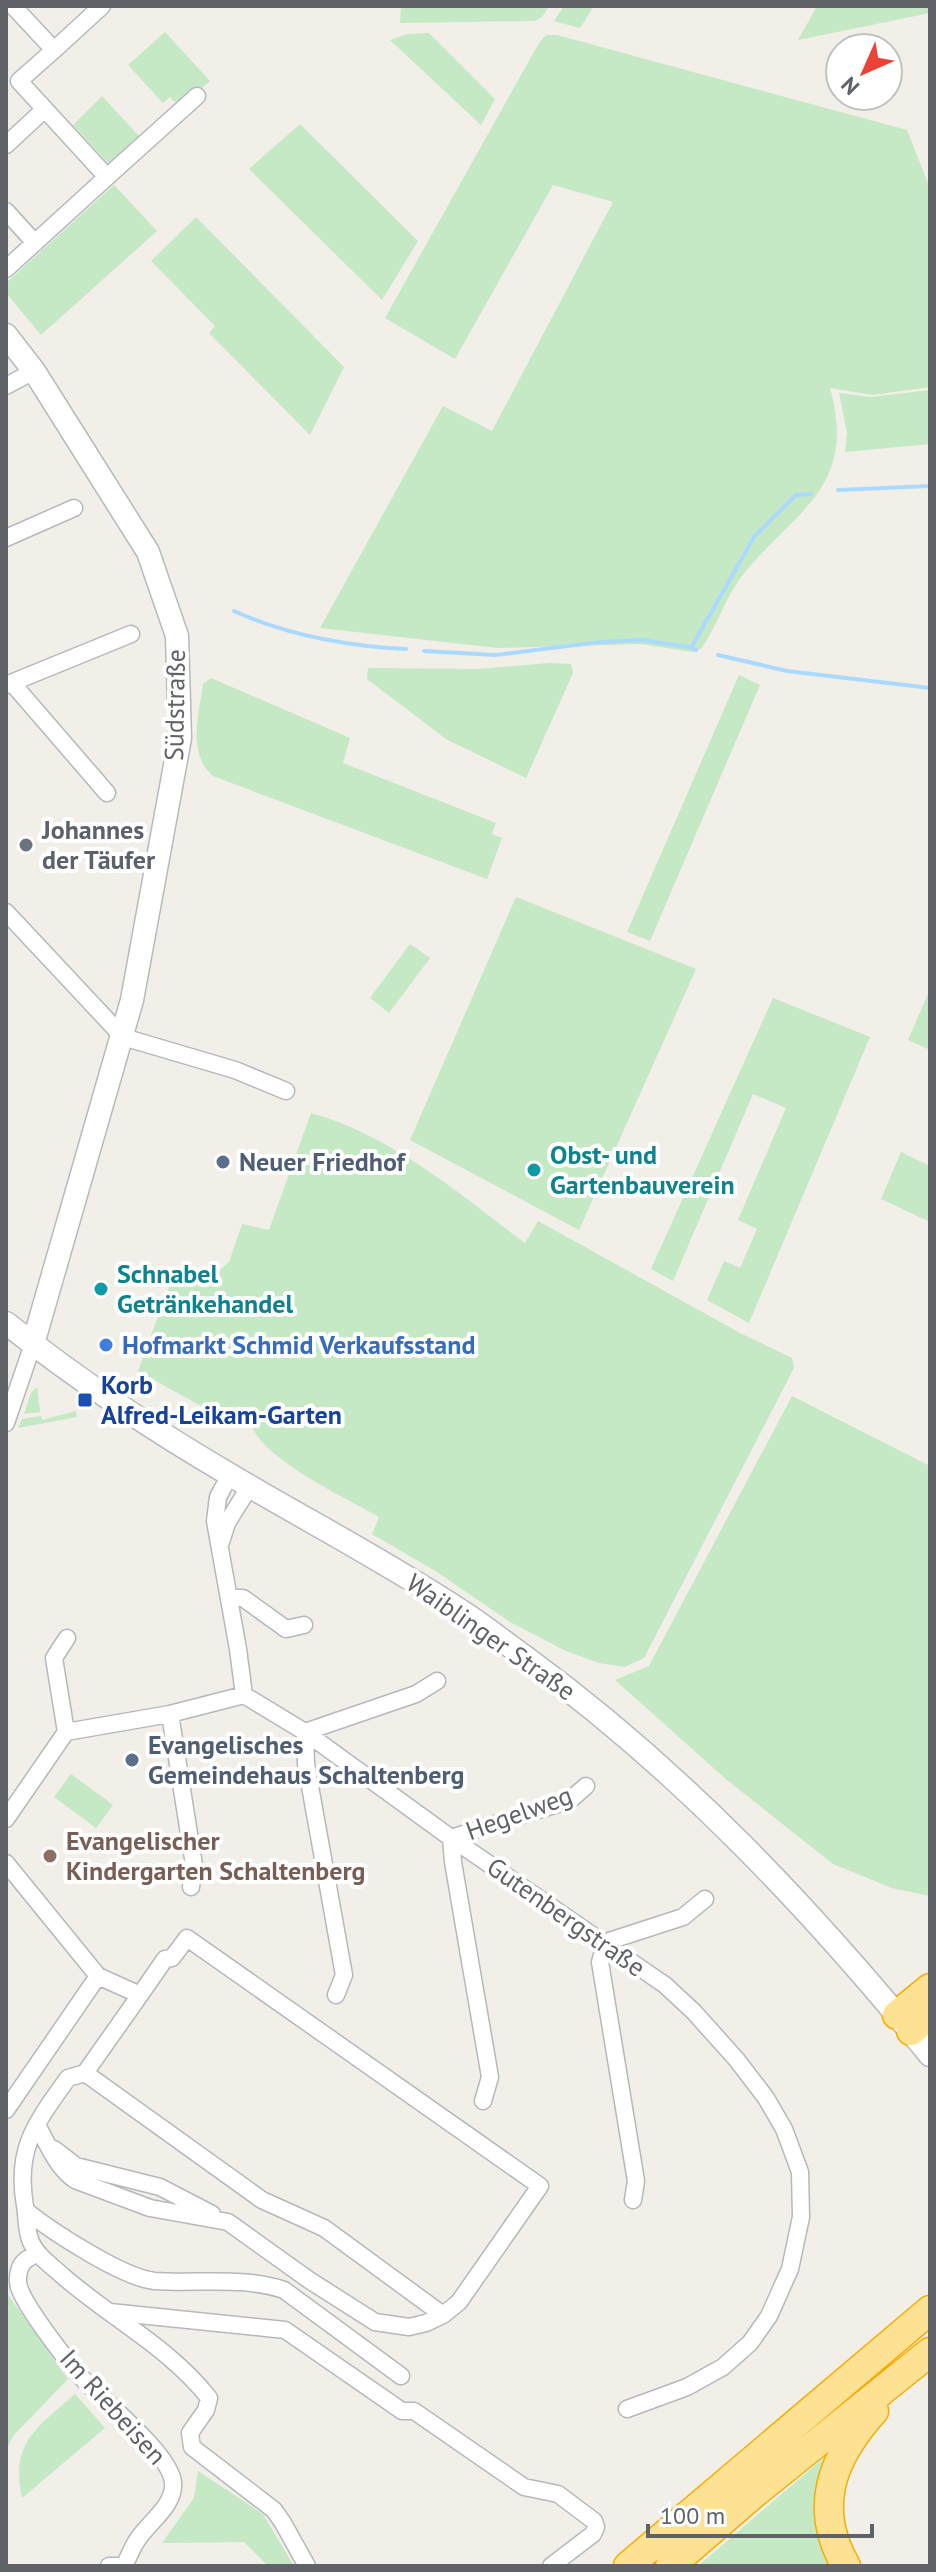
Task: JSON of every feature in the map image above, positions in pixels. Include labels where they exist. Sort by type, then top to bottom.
[{"type":"highway","points":[[913,2020],[930,1988]]},
{"type":"highway","points":[[628,2566],[930,2310]]},
{"type":"highway","points":[[670,2566],[767,2483],[919,2361]]},
{"type":"highway","points":[[846,2566],[839,2554],[831,2523],[834,2472],[851,2439],[919,2361]]},
{"type":"street","points":[[13,6],[54,50]]},
{"type":"street","points":[[102,6],[19,81],[107,177]]},
{"type":"street","points":[[6,269],[197,96]]},
{"type":"street","points":[[6,145],[45,109]]},
{"type":"street","points":[[6,211],[35,243]]},
{"type":"street","name":"Südstraße","points":[[6,335],[34,371],[148,552],[177,636],[180,738],[132,1000],[33,1344]]},
{"type":"street","points":[[6,386],[34,371]]},
{"type":"street","points":[[6,538],[74,508]]},
{"type":"street","points":[[107,793],[9,684],[131,634]]},
{"type":"street","points":[[6,912],[123,1037],[235,1070],[286,1091]]},
{"type":"street","name":"Waiblinger Straße","points":[[6,1323],[92,1387],[240,1480],[463,1612],[579,1696],[617,1727],[770,1870],[913,2020],[930,2055]]},
{"type":"street","points":[[6,1421],[33,1344]]},
{"type":"street","points":[[66,1732],[170,1714],[244,1695],[215,1508],[218,1497],[240,1480]]},
{"type":"street","points":[[229,1598],[243,1598],[286,1629],[304,1625]]},
{"type":"street","points":[[6,1819],[66,1732],[54,1658],[67,1638]]},
{"type":"street","points":[[336,1995],[344,1975],[306,1764],[305,1732],[416,1694],[437,1681]]},
{"type":"street","name":"Gutenbergstraße","points":[[244,1695],[305,1732],[451,1838],[665,1985],[694,2012],[766,2098],[793,2149],[800,2172],[802,2200],[790,2269],[769,2316],[750,2343],[723,2367],[687,2387],[627,2409]]},
{"type":"street","points":[[170,1714],[194,1865],[191,1887]]},
{"type":"street","name":"Hegelweg","points":[[451,1838],[570,1800],[586,1786]]},
{"type":"street","points":[[451,1838],[490,2077],[483,2101]]},
{"type":"street","points":[[6,1863],[98,1976],[140,1995]]},
{"type":"street","points":[[633,2200],[636,2181],[600,1962],[606,1942],[683,1917],[705,1899]]},
{"type":"street","points":[[37,2125],[66,2174],[75,2180],[150,2208],[228,2222],[375,2322],[409,2327],[443,2315],[459,2302],[540,2186],[187,1938],[172,1958],[165,1959],[85,2073],[68,2078],[37,2125],[22,2160],[21,2176],[29,2239],[37,2253],[191,2375],[209,2398],[206,2410],[190,2433],[192,2447],[274,2510],[307,2566]]},
{"type":"street","points":[[6,2110],[98,1976]]},
{"type":"street","points":[[85,2073],[262,2200],[324,2228],[443,2315]]},
{"type":"street","points":[[26,2211],[65,2237],[142,2278],[152,2281],[262,2283],[284,2290],[401,2376]]},
{"type":"street","name":"Im Riebeisen","points":[[37,2253],[22,2263],[18,2276],[18,2286],[26,2301],[81,2376],[157,2452],[169,2467],[173,2483],[171,2495],[138,2539],[123,2566],[109,2566]]},
{"type":"street","points":[[108,2312],[285,2330],[402,2411],[414,2411],[524,2487],[558,2494],[594,2521],[593,2534],[551,2566]]},
{"type":"green space","points":[[401,6],[549,6],[535,21],[400,23]]},
{"type":"green space","points":[[564,6],[594,6],[580,28],[554,21]]},
{"type":"green space","points":[[817,6],[930,6],[930,13],[824,32],[824,35],[798,40]]},
{"type":"green space","points":[[165,32],[210,81],[197,92],[193,88],[179,101],[175,102],[170,97],[163,103],[128,65]]},
{"type":"green space","points":[[429,33],[495,99],[481,125],[390,40],[408,34]]},
{"type":"green space","points":[[546,35],[557,35],[824,107],[824,112],[841,112],[907,130],[930,188],[930,387],[872,395],[830,388],[836,421],[836,449],[829,472],[818,493],[803,511],[745,572],[702,648],[693,652],[640,644],[498,648],[320,628],[443,406],[492,431],[613,202],[553,185],[455,359],[385,318]]},
{"type":"green space","points":[[102,96],[139,136],[114,162],[107,162],[73,125]]},
{"type":"green space","points":[[300,124],[418,241],[382,300],[249,169]]},
{"type":"green space","points":[[114,185],[157,231],[41,335],[6,293],[6,283]]},
{"type":"green space","points":[[196,217],[344,367],[310,435],[209,333],[215,326],[151,261]]},
{"type":"green space","points":[[930,390],[930,444],[845,452],[847,433],[839,393],[871,397]]},
{"type":"green space","points":[[571,664],[573,673],[526,778],[446,739],[367,679],[368,668],[478,669]]},
{"type":"green space","points":[[739,675],[760,685],[650,941],[627,932]]},
{"type":"green space","points":[[211,678],[350,738],[343,763],[496,823],[492,834],[502,838],[487,879],[213,776],[205,767],[197,745],[203,684]]},
{"type":"green space","points":[[516,897],[696,969],[579,1230],[410,1140]]},
{"type":"green space","points":[[410,944],[430,958],[389,1013],[370,998]]},
{"type":"green space","points":[[930,989],[930,1045],[928,1049],[908,1040]]},
{"type":"green space","points":[[773,998],[870,1037],[749,1323],[707,1300],[724,1261],[740,1268],[757,1229],[738,1220],[786,1108],[753,1094],[673,1281],[651,1269]]},
{"type":"green space","points":[[311,1113],[341,1123],[397,1151],[525,1243],[538,1221],[742,1334],[792,1358],[794,1368],[644,1658],[625,1667],[599,1663],[566,1651],[510,1622],[437,1572],[372,1534],[379,1517],[284,1461],[255,1433],[250,1419],[228,1421],[138,1371],[175,1270],[207,1281],[229,1262],[242,1224],[269,1230]]},
{"type":"green space","points":[[901,1152],[930,1166],[930,1222],[881,1199]]},
{"type":"green space","points":[[37,1387],[40,1412],[24,1414],[31,1393]]},
{"type":"green space","points":[[792,1396],[930,1466],[930,1896],[892,1888],[833,1864],[727,1780],[615,1680],[649,1666]]},
{"type":"green space","points":[[76,1411],[77,1417],[18,1428],[22,1419],[41,1416],[42,1420]]},
{"type":"green space","points":[[71,1774],[113,1805],[96,1828],[54,1797]]},
{"type":"green space","points":[[6,2292],[68,2379],[13,2436],[6,2450]]},
{"type":"green space","points":[[75,2394],[105,2428],[22,2498],[19,2479],[23,2449],[38,2427]]},
{"type":"green space","points":[[833,2450],[838,2566],[698,2566]]},
{"type":"green space","points":[[198,2471],[263,2514],[294,2566],[268,2566],[244,2542],[162,2543],[194,2498]]},
{"type":"waterway","points":[[838,490],[930,486]]},
{"type":"waterway","points":[[691,648],[754,537],[796,495],[811,494]]},
{"type":"waterway","points":[[234,611],[318,638],[406,649]]},
{"type":"waterway","points":[[424,651],[495,655],[642,640],[689,647]]},
{"type":"waterway","points":[[718,655],[787,671],[930,688]]},
{"type":"place","name":"Johannes der Täufer","points":[[26,845]]},
{"type":"place","name":"Neuer Friedhof","points":[[223,1162]]},
{"type":"place","name":"Obst- und Gartenbauverein","points":[[534,1170]]},
{"type":"place","name":"Schnabel Getränkehandel","points":[[101,1289]]},
{"type":"place","name":"Hofmarkt Schmid Verkaufsstand","points":[[106,1345]]},
{"type":"place","name":"Korb Alfred-Leikam-Garten","points":[[85,1400]]},
{"type":"place","name":"Evangelisches Gemeindehaus Schaltenberg","points":[[132,1760]]},
{"type":"place","name":"Evangelischer Kindergarten Schaltenberg","points":[[50,1856]]}]
